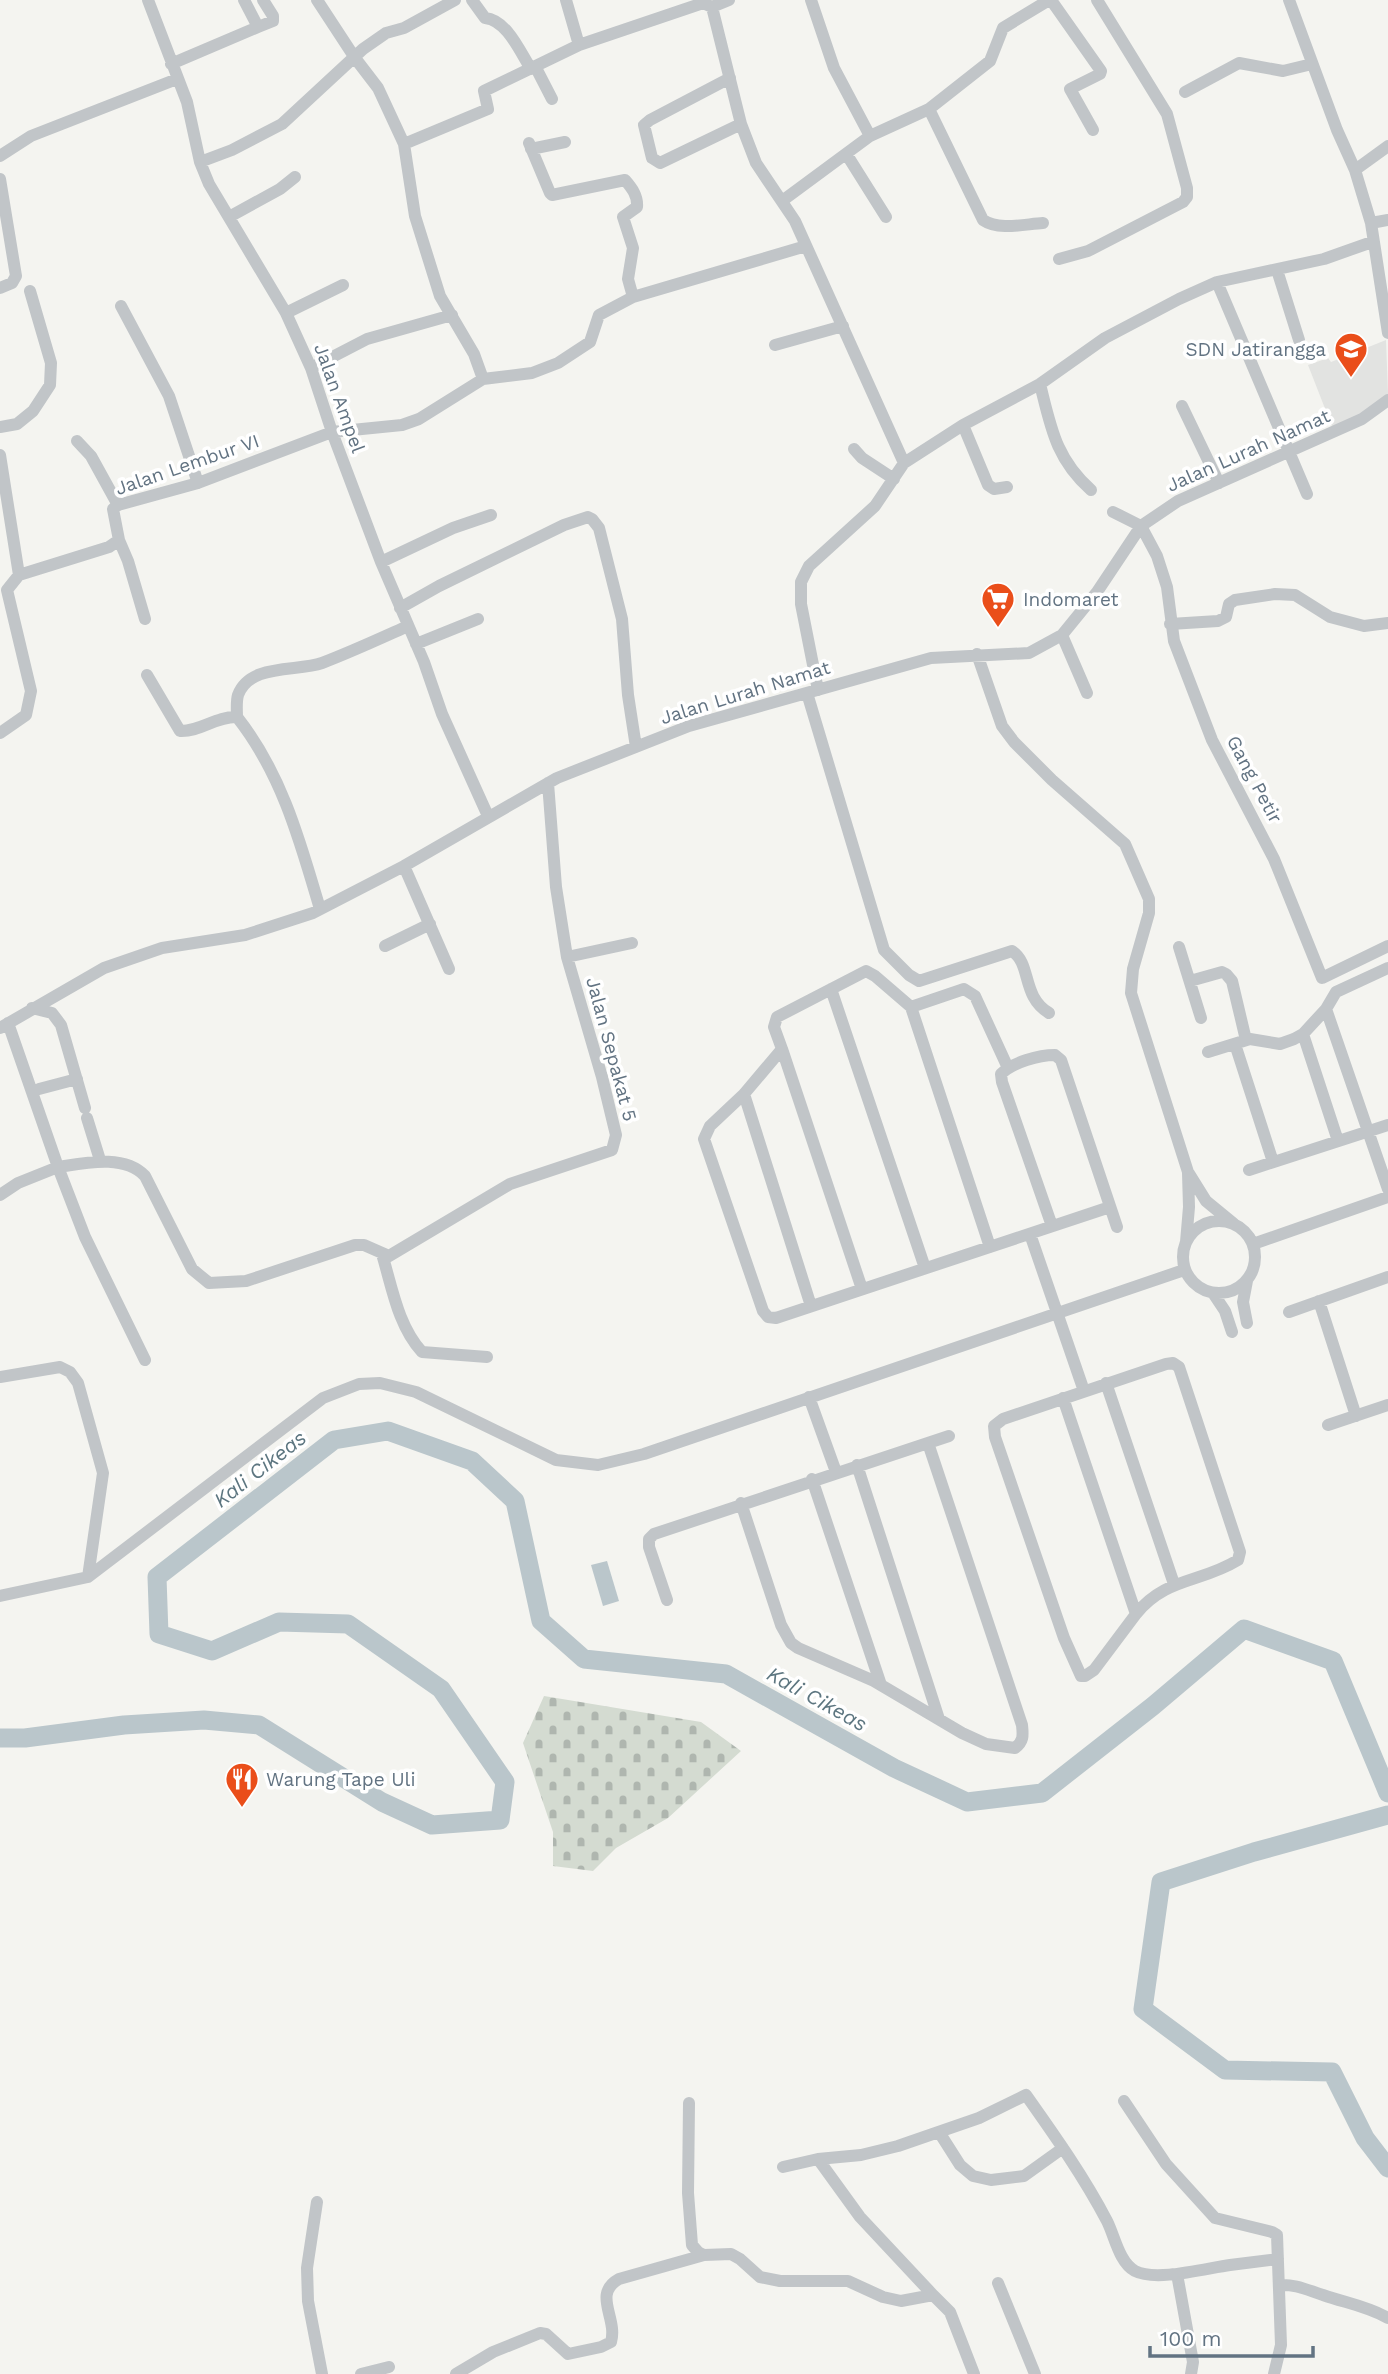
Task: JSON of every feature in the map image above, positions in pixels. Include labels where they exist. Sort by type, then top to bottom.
[{"type":"street","name":"Jalan Ampel","points":[[148,0],[187,102],[200,162],[209,184],[286,313],[311,368],[381,562],[442,714],[488,816]]},
{"type":"street","points":[[244,0],[258,27]]},
{"type":"street","points":[[171,64],[273,21],[274,16],[263,0]]},
{"type":"street","points":[[317,0],[378,88],[404,144],[415,216],[440,296],[474,354],[483,379],[532,373],[558,363],[590,342],[599,315],[634,298],[806,246]]},
{"type":"street","points":[[200,162],[232,150],[282,124],[363,49],[386,33],[404,28],[455,0]]},
{"type":"street","points":[[472,0],[485,18],[491,18],[506,30],[552,99]]},
{"type":"street","points":[[566,0],[579,45]]},
{"type":"street","points":[[404,144],[488,109],[484,91],[579,45],[703,3],[712,7],[729,0]]},
{"type":"street","points":[[811,0],[834,68],[870,136]]},
{"type":"street","points":[[782,201],[870,136],[929,109],[990,61],[1003,28],[1050,0],[1101,71],[1070,89],[1093,130]]},
{"type":"street","points":[[1059,259],[1088,251],[1183,202],[1187,197],[1187,188],[1167,114],[1097,0]]},
{"type":"street","points":[[1289,0],[1355,170],[1371,223],[1387,328]]},
{"type":"street","points":[[712,7],[741,124],[756,163],[795,221],[904,463]]},
{"type":"street","points":[[1185,92],[1240,63],[1283,71],[1312,64]]},
{"type":"street","points":[[730,78],[650,120],[644,125],[646,140],[652,158],[660,163],[741,124]]},
{"type":"street","points":[[3,154],[31,136],[177,79]]},
{"type":"street","points":[[929,109],[984,220],[990,225],[1001,226],[1043,223]]},
{"type":"street","points":[[565,142],[530,146],[552,195],[625,180],[638,200],[637,207],[623,217],[633,248],[628,279],[634,298]]},
{"type":"street","points":[[1355,170],[1388,146]]},
{"type":"street","points":[[847,155],[886,217]]},
{"type":"street","points":[[229,217],[280,189],[295,177]]},
{"type":"street","points":[[0,178],[16,276],[12,283],[0,288]]},
{"type":"street","points":[[1371,223],[1388,220]]},
{"type":"street","points":[[1049,1013],[1038,1007],[1019,957],[1012,951],[919,981],[909,975],[884,950],[812,692],[801,604],[801,582],[809,566],[875,506],[904,463],[963,425],[1040,384],[1105,338],[1217,282],[1324,259],[1372,242]]},
{"type":"street","points":[[1277,270],[1299,340]]},
{"type":"street","points":[[1217,282],[1307,494]]},
{"type":"street","points":[[286,313],[344,285]]},
{"type":"street","points":[[0,428],[17,424],[33,411],[50,385],[51,362],[30,291]]},
{"type":"street","points":[[121,306],[169,396],[198,483]]},
{"type":"street","points":[[311,368],[367,339],[452,314]]},
{"type":"street","points":[[775,345],[843,326]]},
{"type":"street","name":"Jalan Lembur VI","points":[[145,619],[119,540],[113,509],[118,505],[198,483],[332,432],[402,425],[419,419],[483,379]]},
{"type":"street","points":[[1040,384],[1061,455],[1091,490]]},
{"type":"street","name":"Jalan Lurah Namat","points":[[4,1026],[104,968],[162,948],[245,935],[320,909],[404,866],[548,783],[688,726],[931,657],[1029,653],[1062,635],[1097,592],[1141,526],[1178,501],[1363,419],[1388,400]]},
{"type":"street","points":[[1182,406],[1219,483]]},
{"type":"street","points":[[963,425],[988,485],[994,489],[1007,487]]},
{"type":"street","points":[[77,441],[91,456],[118,505]]},
{"type":"street","points":[[854,449],[862,458],[894,479]]},
{"type":"street","points":[[0,455],[19,575]]},
{"type":"street","points":[[1113,512],[1141,526]]},
{"type":"street","points":[[381,562],[453,528],[491,514]]},
{"type":"street","points":[[400,608],[564,525],[588,517],[592,519],[599,528],[620,610],[629,706],[636,747]]},
{"type":"street","name":"Gang Petir","points":[[1141,526],[1163,572],[1174,641],[1212,740],[1274,859],[1322,978],[1388,946]]},
{"type":"street","points":[[0,733],[26,715],[30,691],[4,590],[19,575],[109,547],[119,540]]},
{"type":"street","points":[[1170,624],[1224,619],[1229,604],[1235,600],[1290,594],[1300,597],[1330,617],[1364,626],[1388,623]]},
{"type":"street","points":[[416,644],[478,619]]},
{"type":"street","points":[[320,909],[296,827],[282,791],[253,737],[237,717],[237,697],[243,687],[258,676],[278,669],[318,664],[408,626]]},
{"type":"street","points":[[1062,635],[1087,693]]},
{"type":"street","points":[[977,654],[1002,726],[1052,779],[1125,844],[1149,899],[1149,913],[1135,959],[1131,993],[1188,1172],[1206,1201],[1245,1232],[1253,1244],[1253,1270],[1247,1281],[1243,1303],[1247,1323]]},
{"type":"street","points":[[147,675],[180,731],[188,731],[226,717],[237,717]]},
{"type":"street","name":"Jalan Sepakat 5","points":[[382,1254],[389,1256],[403,1249],[510,1184],[612,1150],[615,1135],[610,1112],[567,957],[556,887],[548,783]]},
{"type":"street","points":[[404,866],[449,969]]},
{"type":"street","points":[[386,946],[430,924]]},
{"type":"street","points":[[567,957],[632,943]]},
{"type":"street","points":[[1179,947],[1201,1018]]},
{"type":"street","points":[[1208,1052],[1240,1042],[1280,1044],[1303,1034],[1326,1009],[1336,992],[1386,969],[1388,985]]},
{"type":"street","points":[[862,1289],[774,1027],[777,1017],[866,971],[911,1007],[990,1247]]},
{"type":"street","points":[[1190,981],[1222,972],[1232,981],[1240,1042],[1273,1162]]},
{"type":"street","points":[[831,989],[926,1268]]},
{"type":"street","points":[[911,1007],[964,989],[970,991],[975,996],[1007,1068]]},
{"type":"street","points":[[32,1008],[52,1013],[57,1019],[100,1160]]},
{"type":"street","points":[[1326,1009],[1388,1189]]},
{"type":"street","points":[[4,1026],[85,1237],[145,1360]]},
{"type":"street","points":[[1303,1034],[1338,1141]]},
{"type":"street","points":[[782,1049],[744,1094],[710,1126],[704,1139],[763,1311],[768,1317],[776,1318],[811,1307],[1110,1207]]},
{"type":"street","points":[[1052,1226],[1002,1082],[1002,1074],[1007,1068],[1046,1055],[1055,1055],[1061,1060],[1117,1227]]},
{"type":"street","points":[[39,1088],[77,1079]]},
{"type":"street","points":[[744,1094],[811,1307]]},
{"type":"street","points":[[1249,1170],[1388,1125]]},
{"type":"street","points":[[0,1195],[18,1183],[58,1167],[100,1160],[137,1168],[145,1176],[192,1269],[209,1283],[246,1281],[355,1245],[364,1245],[382,1254],[402,1321],[411,1339],[422,1352],[488,1357]]},
{"type":"street","points":[[1188,1172],[1189,1207],[1182,1255],[1184,1270],[1200,1289],[1213,1293],[1237,1289],[1247,1281]]},
{"type":"street","points":[[1253,1244],[1388,1198]]},
{"type":"street","points":[[1186,1242],[1194,1230],[1206,1223],[1220,1221],[1234,1224]]},
{"type":"street","points":[[1030,1234],[1084,1391]]},
{"type":"street","points":[[0,1596],[88,1577],[323,1398],[359,1384],[380,1383],[416,1392],[556,1460],[598,1465],[644,1454],[1184,1270]]},
{"type":"street","points":[[1289,1312],[1387,1282]]},
{"type":"street","points":[[1213,1293],[1225,1311],[1232,1332]]},
{"type":"street","points":[[1319,1301],[1356,1416]]},
{"type":"street","points":[[1173,1363],[1181,1369],[1240,1552],[1238,1560],[1230,1565],[1174,1584],[1147,1601],[1094,1670],[1085,1676],[1081,1675],[1064,1638],[993,1429],[1003,1419],[1106,1383],[1173,1363]]},
{"type":"street","points":[[0,1377],[60,1367],[70,1371],[78,1383],[103,1473],[88,1577]]},
{"type":"street","points":[[1106,1383],[1174,1584]]},
{"type":"street","points":[[809,1397],[836,1472]]},
{"type":"street","points":[[1063,1398],[1136,1614]]},
{"type":"street","points":[[1328,1425],[1388,1405]]},
{"type":"street","points":[[667,1600],[649,1547],[649,1539],[654,1534],[949,1436]]},
{"type":"street","points":[[741,1503],[781,1625],[791,1643],[881,1685],[962,1734],[986,1744],[1015,1748],[1021,1744],[1023,1737],[1019,1715],[928,1443]]},
{"type":"street","points":[[857,1465],[939,1719]]},
{"type":"street","points":[[813,1479],[881,1685]]},
{"type":"street","points":[[783,2167],[818,2159],[861,2155],[939,2132],[992,2113],[1026,2095],[1063,2148],[1100,2209],[1127,2264],[1136,2271],[1146,2274],[1177,2274],[1278,2259]]},
{"type":"street","points":[[1124,2101],[1167,2164],[1215,2218],[1274,2233],[1277,2237],[1281,2344],[1274,2374]]},
{"type":"street","points":[[689,2102],[688,2193],[692,2245],[704,2255]]},
{"type":"street","points":[[939,2132],[960,2165],[973,2176],[991,2180],[1024,2176],[1063,2148]]},
{"type":"street","points":[[818,2159],[860,2217],[950,2312],[974,2374]]},
{"type":"street","points":[[317,2202],[307,2268],[308,2301],[322,2374]]},
{"type":"street","points":[[456,2374],[493,2352],[540,2333],[546,2334],[568,2354],[601,2347],[611,2342],[613,2335],[605,2293],[610,2284],[619,2279],[704,2255],[731,2254],[760,2277],[780,2281],[848,2281],[883,2297],[901,2301],[933,2295]]},
{"type":"street","points":[[1177,2274],[1192,2368],[1201,2374]]},
{"type":"street","points":[[998,2283],[1035,2374]]},
{"type":"street","points":[[1279,2285],[1293,2284],[1362,2305],[1388,2318]]},
{"type":"street","points":[[361,2374],[389,2367]]},
{"type":"shaded area","name":"SDN Jatirangga","points":[[1386,340],[1388,394],[1380,404],[1333,429],[1308,365],[1328,358],[1331,362]]},
{"type":"shaded area","points":[[607,1561],[619,1601],[603,1606],[591,1565]]},
{"type":"green space","points":[[544,1696],[701,1722],[741,1751],[668,1818],[616,1848],[593,1871],[553,1866],[553,1832],[523,1743]]},
{"type":"waterway","name":"Kali Cikeas","points":[[0,1738],[25,1738],[124,1725],[204,1720],[259,1725],[382,1802],[432,1825],[500,1820],[505,1782],[441,1689],[348,1624],[279,1622],[212,1651],[159,1634],[157,1577],[334,1440],[388,1431],[472,1461],[515,1501],[541,1621],[584,1659],[726,1674],[894,1768],[967,1802],[1042,1793],[1153,1706],[1244,1629],[1333,1661],[1388,1793]]},
{"type":"waterway","name":"Kali Cikeas","points":[[1388,1815],[1254,1852],[1161,1882],[1143,2009],[1225,2070],[1332,2072],[1365,2138],[1388,2168]]},
{"type":"place","name":"SDN Jatirangga","points":[[1351,379]]},
{"type":"place","name":"Indomaret","points":[[998,629]]},
{"type":"place","name":"Warung Tape Uli","points":[[242,1809]]}]
